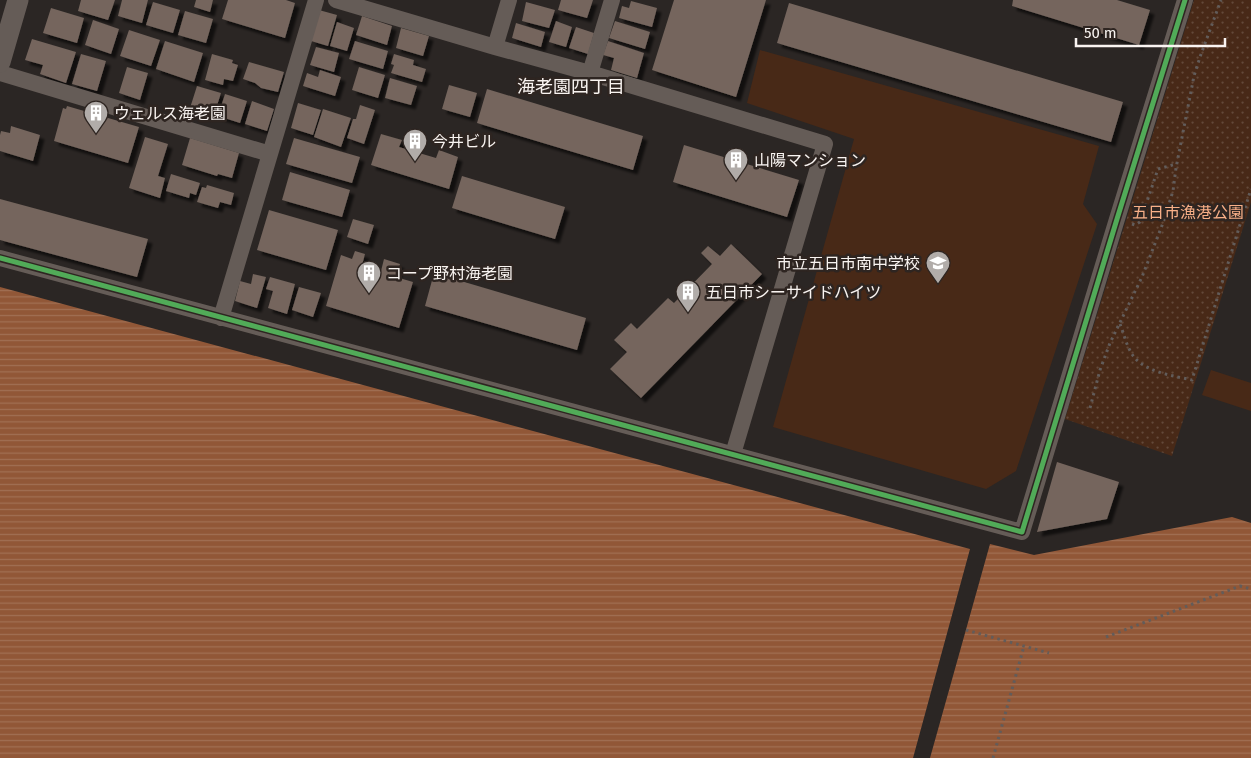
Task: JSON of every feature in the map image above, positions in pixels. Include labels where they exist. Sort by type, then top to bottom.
[{"type":"street","points":[[0,62],[18,0]]},
{"type":"street","points":[[222,318],[316,0]]},
{"type":"street","points":[[336,0],[590,73],[825,144],[733,454]]},
{"type":"street","points":[[495,47],[508,0]]},
{"type":"street","points":[[590,73],[612,0]]},
{"type":"street","points":[[0,258],[1022,532],[1185,0]]},
{"type":"street","points":[[0,73],[270,154]]},
{"type":"path","points":[[1090,408],[1100,370],[1110,343],[1142,277],[1173,191],[1194,76],[1221,0]]},
{"type":"path","points":[[1117,218],[1135,225],[1140,222],[1158,169],[1177,164]]},
{"type":"path","points":[[1120,324],[1132,355],[1139,363],[1165,374],[1192,380],[1251,189]]},
{"type":"path","points":[[1106,637],[1240,586],[1251,589]]},
{"type":"path","points":[[966,630],[1049,652]]},
{"type":"path","points":[[993,758],[1024,646]]},
{"type":"green space","name":"五日市漁港公園","points":[[1194,0],[1251,0],[1251,202],[1172,456],[1065,419]]},
{"type":"green space","points":[[760,50],[1099,146],[1083,204],[1097,224],[1016,471],[986,489],[773,427],[854,139],[747,103]]},
{"type":"green space","points":[[1211,370],[1251,383],[1251,411],[1202,395]]},
{"type":"shaded area","points":[[0,287],[970,549],[913,758],[0,758]]},
{"type":"shaded area","points":[[1232,517],[1251,523],[1251,758],[930,758],[990,544],[1034,555]]},
{"type":"building","points":[[81,0],[115,0],[108,20],[78,11]]},
{"type":"building","points":[[122,0],[148,0],[142,23],[118,16]]},
{"type":"building","points":[[196,0],[213,0],[210,12],[194,7]]},
{"type":"building","points":[[228,0],[286,0],[295,3],[285,38],[222,19]]},
{"type":"building","points":[[561,0],[593,0],[587,18],[558,10]]},
{"type":"building","points":[[674,0],[766,0],[736,97],[652,70]]},
{"type":"building","points":[[1013,0],[1117,0],[1150,10],[1139,45],[1012,6]]},
{"type":"building","points":[[631,1],[657,8],[652,27],[619,18],[622,6],[629,8]]},
{"type":"building","points":[[153,2],[180,10],[173,33],[146,25]]},
{"type":"building","points":[[526,2],[555,10],[549,28],[522,21]]},
{"type":"building","points":[[789,3],[1123,102],[1111,142],[777,43]]},
{"type":"building","points":[[51,8],[84,18],[77,43],[43,33]]},
{"type":"building","points":[[319,10],[337,15],[328,46],[311,41]]},
{"type":"building","points":[[185,11],[213,19],[206,43],[178,35]]},
{"type":"building","points":[[362,16],[392,26],[387,45],[356,35]]},
{"type":"building","points":[[93,20],[119,29],[111,54],[85,45]]},
{"type":"building","points":[[556,21],[572,27],[566,47],[549,42]]},
{"type":"building","points":[[615,21],[650,32],[645,49],[609,38]]},
{"type":"building","points":[[337,22],[354,28],[347,51],[330,46]]},
{"type":"building","points":[[516,23],[545,32],[541,47],[512,38]]},
{"type":"building","points":[[576,27],[594,33],[588,54],[569,48]]},
{"type":"building","points":[[401,28],[429,36],[423,56],[396,48]]},
{"type":"building","points":[[129,30],[160,40],[151,66],[120,56]]},
{"type":"building","points":[[32,39],[76,52],[66,83],[40,74],[43,65],[25,60]]},
{"type":"building","points":[[165,41],[203,53],[194,82],[156,69]]},
{"type":"building","points":[[355,41],[388,51],[383,69],[349,59]]},
{"type":"building","points":[[608,41],[644,53],[637,78],[611,70],[614,58],[603,55]]},
{"type":"building","points":[[316,47],[339,53],[334,72],[310,65]]},
{"type":"building","points":[[81,54],[106,61],[97,91],[72,84]]},
{"type":"building","points":[[212,54],[233,60],[232,63],[238,65],[233,81],[224,79],[223,85],[205,80]]},
{"type":"building","points":[[394,54],[414,60],[413,65],[426,69],[422,82],[391,73],[394,65],[391,64]]},
{"type":"building","points":[[249,62],[284,72],[278,92],[261,88],[255,83],[243,79]]},
{"type":"building","points":[[127,67],[148,73],[140,100],[119,93]]},
{"type":"building","points":[[359,67],[385,75],[378,98],[352,90]]},
{"type":"building","points":[[320,70],[341,77],[335,96],[303,86],[307,73],[318,77]]},
{"type":"building","points":[[390,78],[417,86],[411,105],[385,98]]},
{"type":"building","points":[[449,85],[477,93],[470,117],[442,109]]},
{"type":"building","points":[[197,86],[221,93],[214,115],[190,108]]},
{"type":"building","points":[[487,89],[643,136],[633,170],[477,123]]},
{"type":"building","points":[[225,94],[247,101],[240,123],[218,116]]},
{"type":"building","points":[[252,101],[274,109],[267,131],[245,124]]},
{"type":"building","points":[[298,103],[321,110],[313,135],[291,128]]},
{"type":"building","points":[[360,105],[375,110],[364,144],[347,138]]},
{"type":"building","name":"ウェルス海老園","points":[[67,106],[139,127],[128,163],[54,141],[63,108],[66,109]]},
{"type":"building","points":[[323,109],[351,118],[341,147],[314,137]]},
{"type":"building","points":[[11,126],[40,135],[33,161],[0,151],[1,131],[10,133]]},
{"type":"building","name":"今井ビル","points":[[381,134],[402,140],[399,147],[436,158],[439,150],[458,157],[449,189],[371,165]]},
{"type":"building","points":[[145,137],[168,144],[158,176],[165,178],[160,198],[129,188]]},
{"type":"building","points":[[190,138],[239,153],[232,178],[218,174],[217,176],[182,165]]},
{"type":"building","points":[[294,138],[360,157],[352,183],[286,164]]},
{"type":"building","name":"山陽マンション","points":[[684,145],[799,180],[787,217],[673,182]]},
{"type":"building","points":[[290,172],[350,190],[342,217],[282,200]]},
{"type":"building","points":[[171,174],[200,183],[196,195],[190,193],[189,198],[166,191]]},
{"type":"building","points":[[462,176],[565,207],[555,239],[452,208]]},
{"type":"building","points":[[207,185],[234,193],[231,205],[220,202],[218,208],[197,202],[202,187],[206,188]]},
{"type":"building","points":[[0,199],[148,239],[137,277],[0,240]]},
{"type":"building","points":[[269,210],[338,230],[326,270],[257,250]]},
{"type":"building","points":[[353,219],[374,225],[368,244],[347,237]]},
{"type":"building","name":"五日市シーサイドハイツ","points":[[731,244],[762,274],[641,398],[610,369],[627,352],[614,340],[631,323],[637,329],[668,298],[674,303],[712,264],[701,253],[708,246],[720,256]]},
{"type":"building","name":"コープ野村海老園","points":[[355,251],[365,254],[361,269],[380,275],[384,259],[400,264],[396,277],[413,282],[399,328],[326,306],[341,255],[352,259]]},
{"type":"building","points":[[434,273],[586,318],[577,350],[425,306]]},
{"type":"building","points":[[253,274],[266,277],[257,308],[235,301],[240,281],[251,284]]},
{"type":"building","points":[[270,277],[295,284],[287,314],[268,308],[273,291],[266,289]]},
{"type":"building","points":[[299,287],[321,293],[313,317],[292,310]]},
{"type":"building","points":[[1057,462],[1119,482],[1107,519],[1037,532]]},
{"type":"cycle path","points":[[0,258],[1022,532],[1185,0]]},
{"type":"place","name":"ウェルス海老園","points":[[96,134]]},
{"type":"place","name":"今井ビル","points":[[415,162]]},
{"type":"place","name":"山陽マンション","points":[[736,181]]},
{"type":"place","name":"市立五日市南中学校","points":[[938,284]]},
{"type":"place","name":"コープ野村海老園","points":[[369,294]]},
{"type":"place","name":"五日市シーサイドハイツ","points":[[688,313]]},
{"type":"district","name":"海老園四丁目","points":[[571,87]]}]
